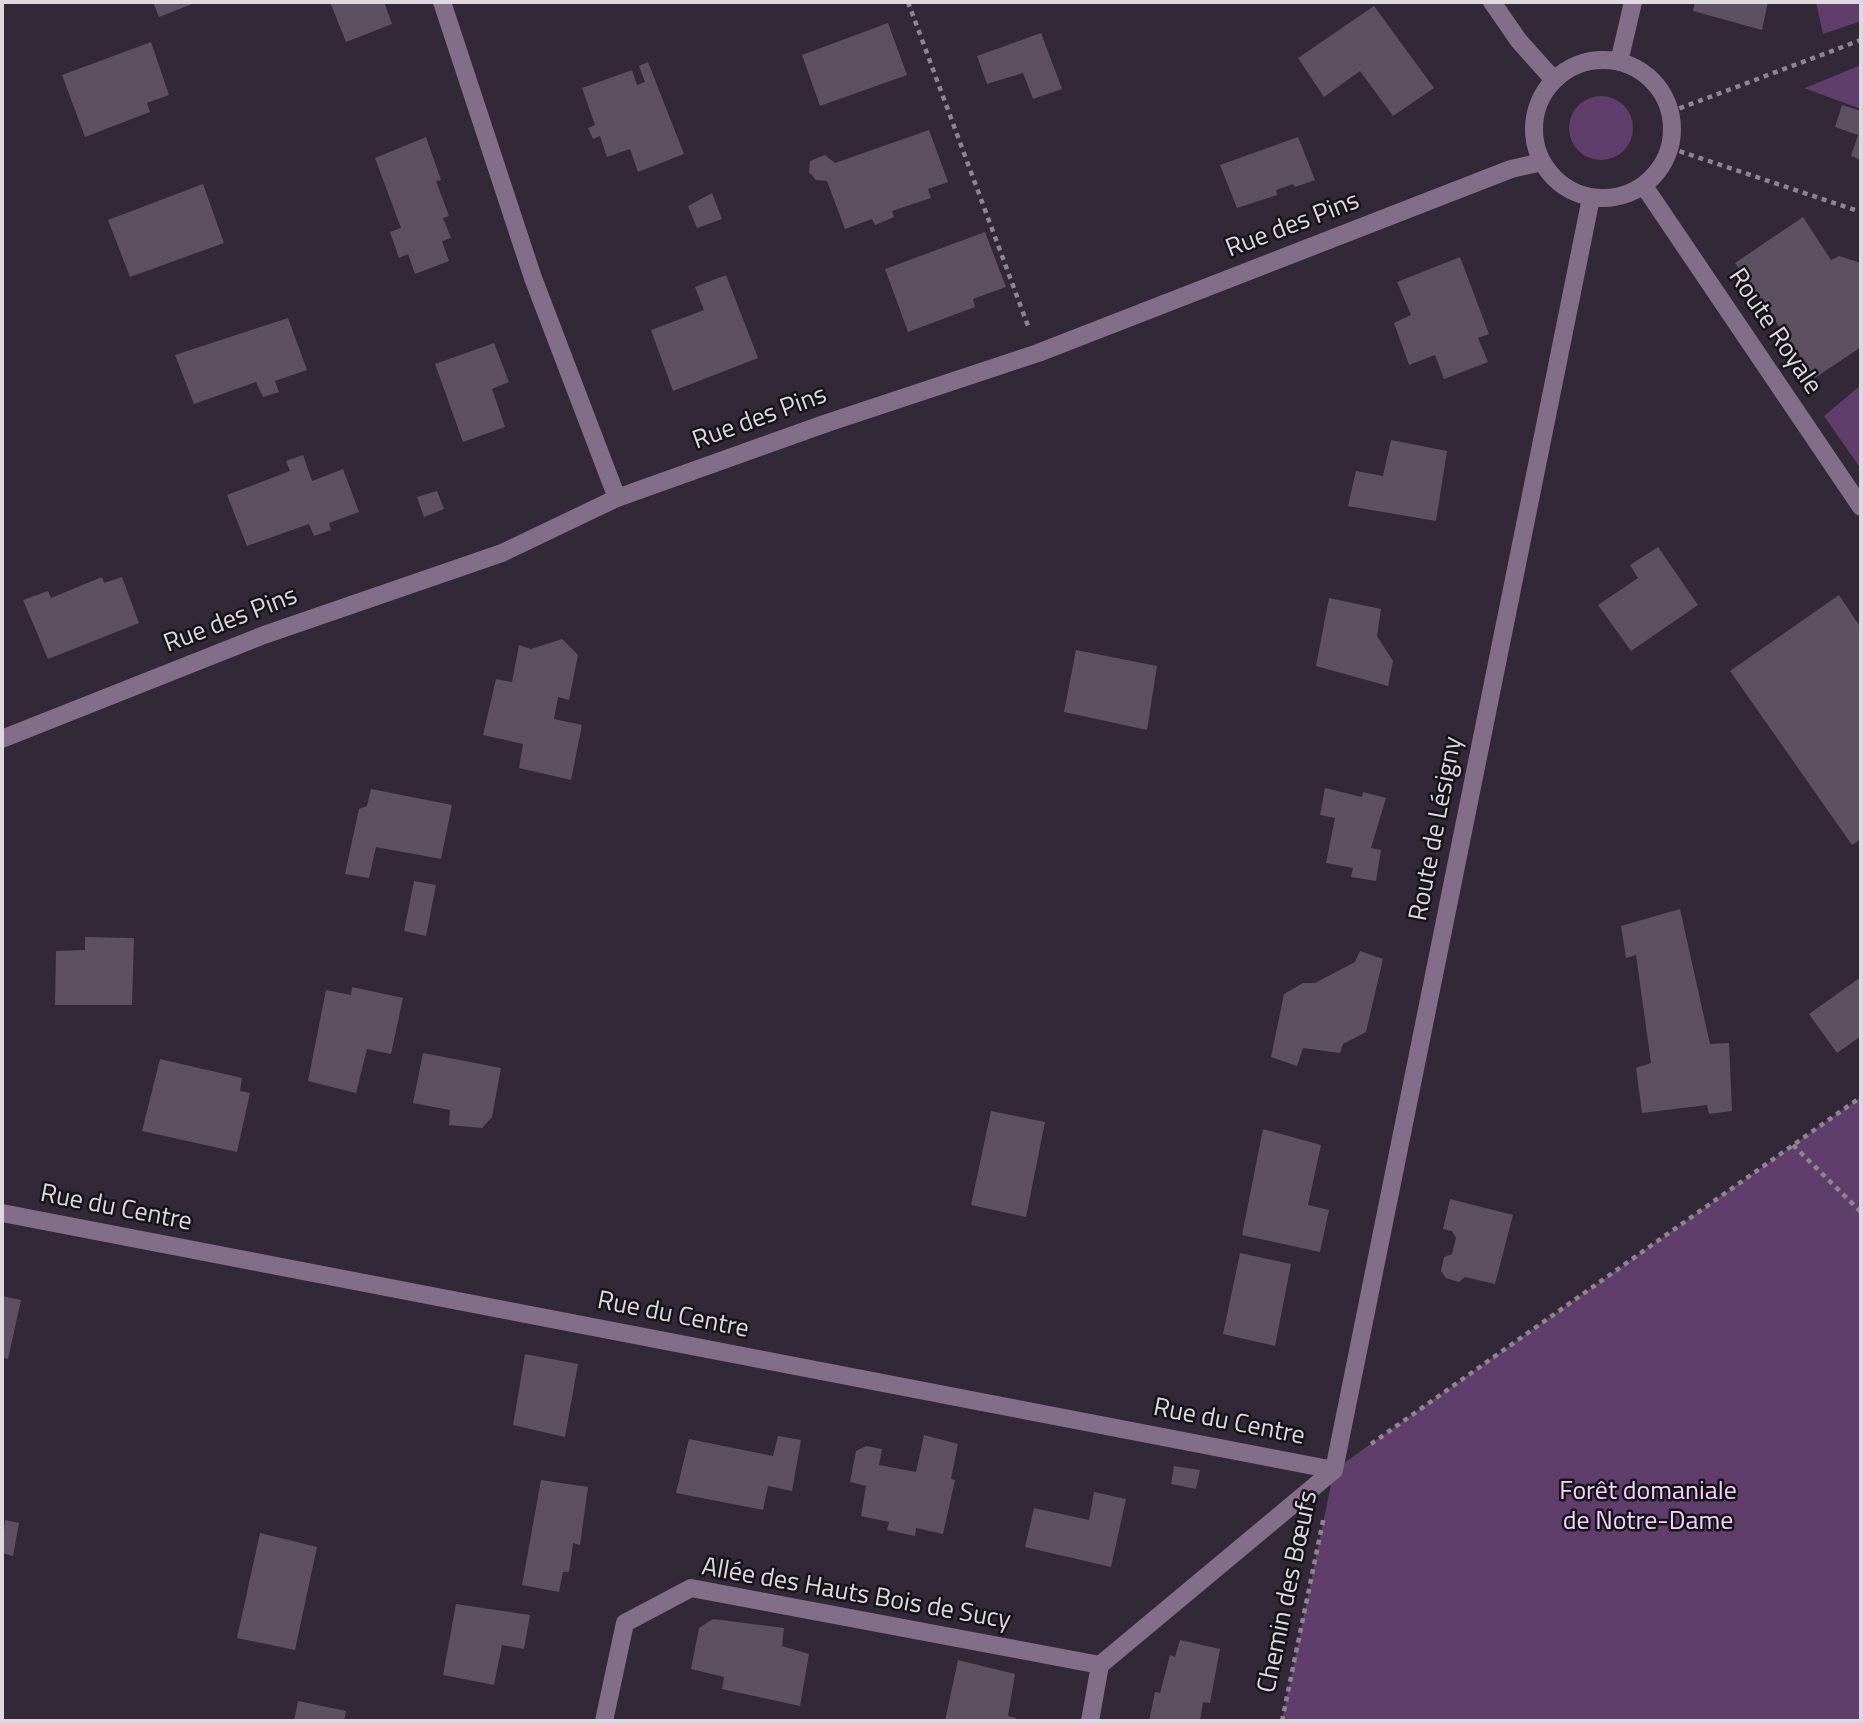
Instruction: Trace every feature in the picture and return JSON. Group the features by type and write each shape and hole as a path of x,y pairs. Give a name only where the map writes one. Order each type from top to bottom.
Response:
{"street":[{"path":"442,2 533,278 617,498"},
{"path":"1492,2 1519,41 1554,80"},
{"path":"1619,62 1633,2"},
{"path":"1595,60 1619,62 1637,68 1652,80 1670,113 1670,148 1660,169 1644,186 1628,195 1591,198 1563,185 1542,162 1535,141 1534,119 1541,98 1554,80 1573,67 1595,60"},
{"name":"Rue des Pins","path":"2,739 264,635 502,553 617,498 827,423 1038,353 1511,169 1542,162"},
{"name":"Route Royale","path":"1644,186 1861,507"},
{"name":"Route de Lésigny","path":"1334,1470 1591,198"},
{"name":"Rue du Centre","path":"2,1213 1334,1470"},
{"path":"1090,1721 1100,1665 1334,1470"},
{"name":"Allée des Hauts Bois de Sucy","path":"604,1721 625,1623 691,1588 1100,1665"}],"path":[{"path":"908,2 1038,353"},
{"path":"1670,113 1861,40"},
{"path":"1670,148 1861,212"},
{"path":"1334,1470 1861,1097"},
{"path":"1793,1145 1861,1212"},
{"name":"Chemin des Bœufs","path":"1282,1721 1334,1470"}],"green space":[{"path":"1816,2 1861,2 1861,21 1823,34"},
{"path":"1861,65 1861,109 1804,88 1805,88"},
{"path":"1601,96 1624,105 1633,128 1624,151 1601,160 1578,151 1569,128 1578,105"},
{"path":"1861,385 1861,469 1824,416"},
{"name":"Forêt domaniale de Notre-Dame","path":"1861,1097 1861,1721 1282,1721 1334,1470"}],"building":[{"path":"153,2 197,2 159,17"},
{"path":"330,2 384,2 392,24 346,42"},
{"path":"1695,2 1768,2 1762,30 1693,11"},
{"path":"1374,6 1434,88 1393,116 1360,71 1324,97 1298,58"},
{"path":"888,23 907,75 820,106 802,55"},
{"path":"1041,33 1062,89 1033,99 1023,73 987,84 977,56"},
{"path":"151,42 169,95 147,103 150,112 85,137 62,75"},
{"path":"648,62 684,154 638,172 630,149 607,157 600,136 593,139 588,128 595,125 582,88 632,70 637,85 645,82 639,66"},
{"path":"1842,105 1861,111 1861,160 1851,156 1858,135 1835,127"},
{"path":"929,130 948,182 928,189 931,198 892,211 894,217 875,225 872,219 845,229 827,181 816,180 809,172 810,161 825,155 835,163"},
{"path":"426,137 441,180 436,181 449,216 443,218 451,238 442,241 449,261 415,274 408,254 399,258 390,232 401,228 375,158"},
{"path":"1298,137 1315,180 1276,190 1277,195 1237,208 1220,165"},
{"path":"203,184 224,243 130,277 108,220"},
{"path":"712,193 722,219 697,228 688,206"},
{"path":"1803,217 1831,260 1839,256 1861,263 1861,347 1815,378 1735,263"},
{"path":"985,232 1006,287 973,299 975,307 908,332 885,269"},
{"path":"1460,257 1489,334 1478,338 1488,362 1444,379 1435,355 1409,365 1394,323 1411,315 1397,282"},
{"path":"726,275 758,358 673,391 651,330 704,310 695,287"},
{"path":"288,318 307,370 275,381 279,392 263,397 256,382 194,404 175,355"},
{"path":"494,343 509,382 492,389 505,427 463,442 435,364"},
{"path":"1391,440 1447,451 1436,521 1348,506 1356,471 1383,476"},
{"path":"303,455 312,481 343,469 359,512 329,523 331,530 314,536 309,524 247,546 227,495 290,471 286,461"},
{"path":"437,491 444,509 424,517 417,497"},
{"path":"1658,547 1698,605 1631,651 1598,605 1638,578 1630,565"},
{"path":"102,577 104,583 122,577 139,623 48,659 23,600 48,591 51,598"},
{"path":"1839,595 1861,628 1861,839 1852,845 1730,671"},
{"path":"1329,598 1381,609 1377,636 1393,661 1388,686 1316,666"},
{"path":"562,639 578,655 569,700 558,697 554,719 582,725 571,780 519,768 523,744 483,735 496,679 512,682 519,645 531,649"},
{"path":"1076,650 1157,666 1147,730 1064,712"},
{"path":"1325,788 1362,797 1363,792 1386,798 1371,848 1381,850 1376,881 1351,877 1353,868 1326,863 1335,818 1320,815"},
{"path":"371,789 452,805 441,859 376,847 369,878 345,874 359,809 367,806"},
{"path":"414,881 436,885 426,936 404,931"},
{"path":"1680,909 1710,1044 1729,1043 1732,1111 1709,1114 1707,1105 1642,1113 1636,1068 1651,1063 1636,955 1626,958 1621,926"},
{"path":"85,937 134,938 132,1005 55,1005 56,951 85,950"},
{"path":"1360,951 1383,959 1366,1032 1343,1044 1340,1053 1303,1048 1297,1066 1271,1057 1284,994 1303,983 1315,983 1355,962"},
{"path":"1861,977 1861,1036 1837,1053 1809,1014"},
{"path":"352,987 403,998 391,1054 367,1049 356,1093 308,1081 326,990 351,995"},
{"path":"423,1053 501,1068 492,1117 482,1128 449,1125 450,1110 413,1103"},
{"path":"160,1059 242,1078 240,1091 250,1093 237,1152 142,1131"},
{"path":"991,1111 1045,1122 1026,1217 971,1205"},
{"path":"1263,1129 1321,1145 1308,1205 1329,1210 1320,1252 1242,1235"},
{"path":"1450,1199 1513,1215 1495,1284 1465,1277 1459,1282 1446,1278 1441,1271 1444,1257 1452,1254 1456,1238 1452,1231 1443,1229"},
{"path":"1240,1253 1291,1264 1275,1346 1223,1334"},
{"path":"2,1296 21,1300 8,1359 2,1357"},
{"path":"525,1354 578,1364 565,1437 513,1425"},
{"path":"924,1435 958,1444 951,1479 955,1480 943,1534 916,1528 915,1536 887,1530 889,1522 861,1516 866,1486 850,1482 856,1451 866,1446 882,1449 879,1465 916,1472"},
{"path":"778,1436 801,1440 792,1491 768,1486 763,1510 676,1493 689,1439 773,1456"},
{"path":"1174,1466 1200,1470 1196,1489 1171,1484"},
{"path":"541,1480 588,1487 580,1545 573,1543 569,1572 563,1572 559,1592 522,1585"},
{"path":"1094,1492 1126,1499 1111,1567 1025,1547 1034,1508 1089,1520"},
{"path":"5,1520 19,1523 13,1556 2,1553"},
{"path":"260,1533 317,1547 295,1650 237,1638"},
{"path":"456,1604 530,1615 524,1649 502,1645 494,1685 443,1675"},
{"path":"713,1619 784,1628 782,1646 809,1654 800,1706 722,1689 724,1677 691,1669 699,1628"},
{"path":"1180,1640 1220,1649 1210,1703 1203,1702 1200,1721 1149,1721 1155,1692 1160,1693 1170,1655 1175,1657"},
{"path":"958,1660 1015,1674 1008,1716 1016,1718 1015,1721 945,1721"},
{"path":"298,1701 346,1711 344,1721 294,1721"}]}
